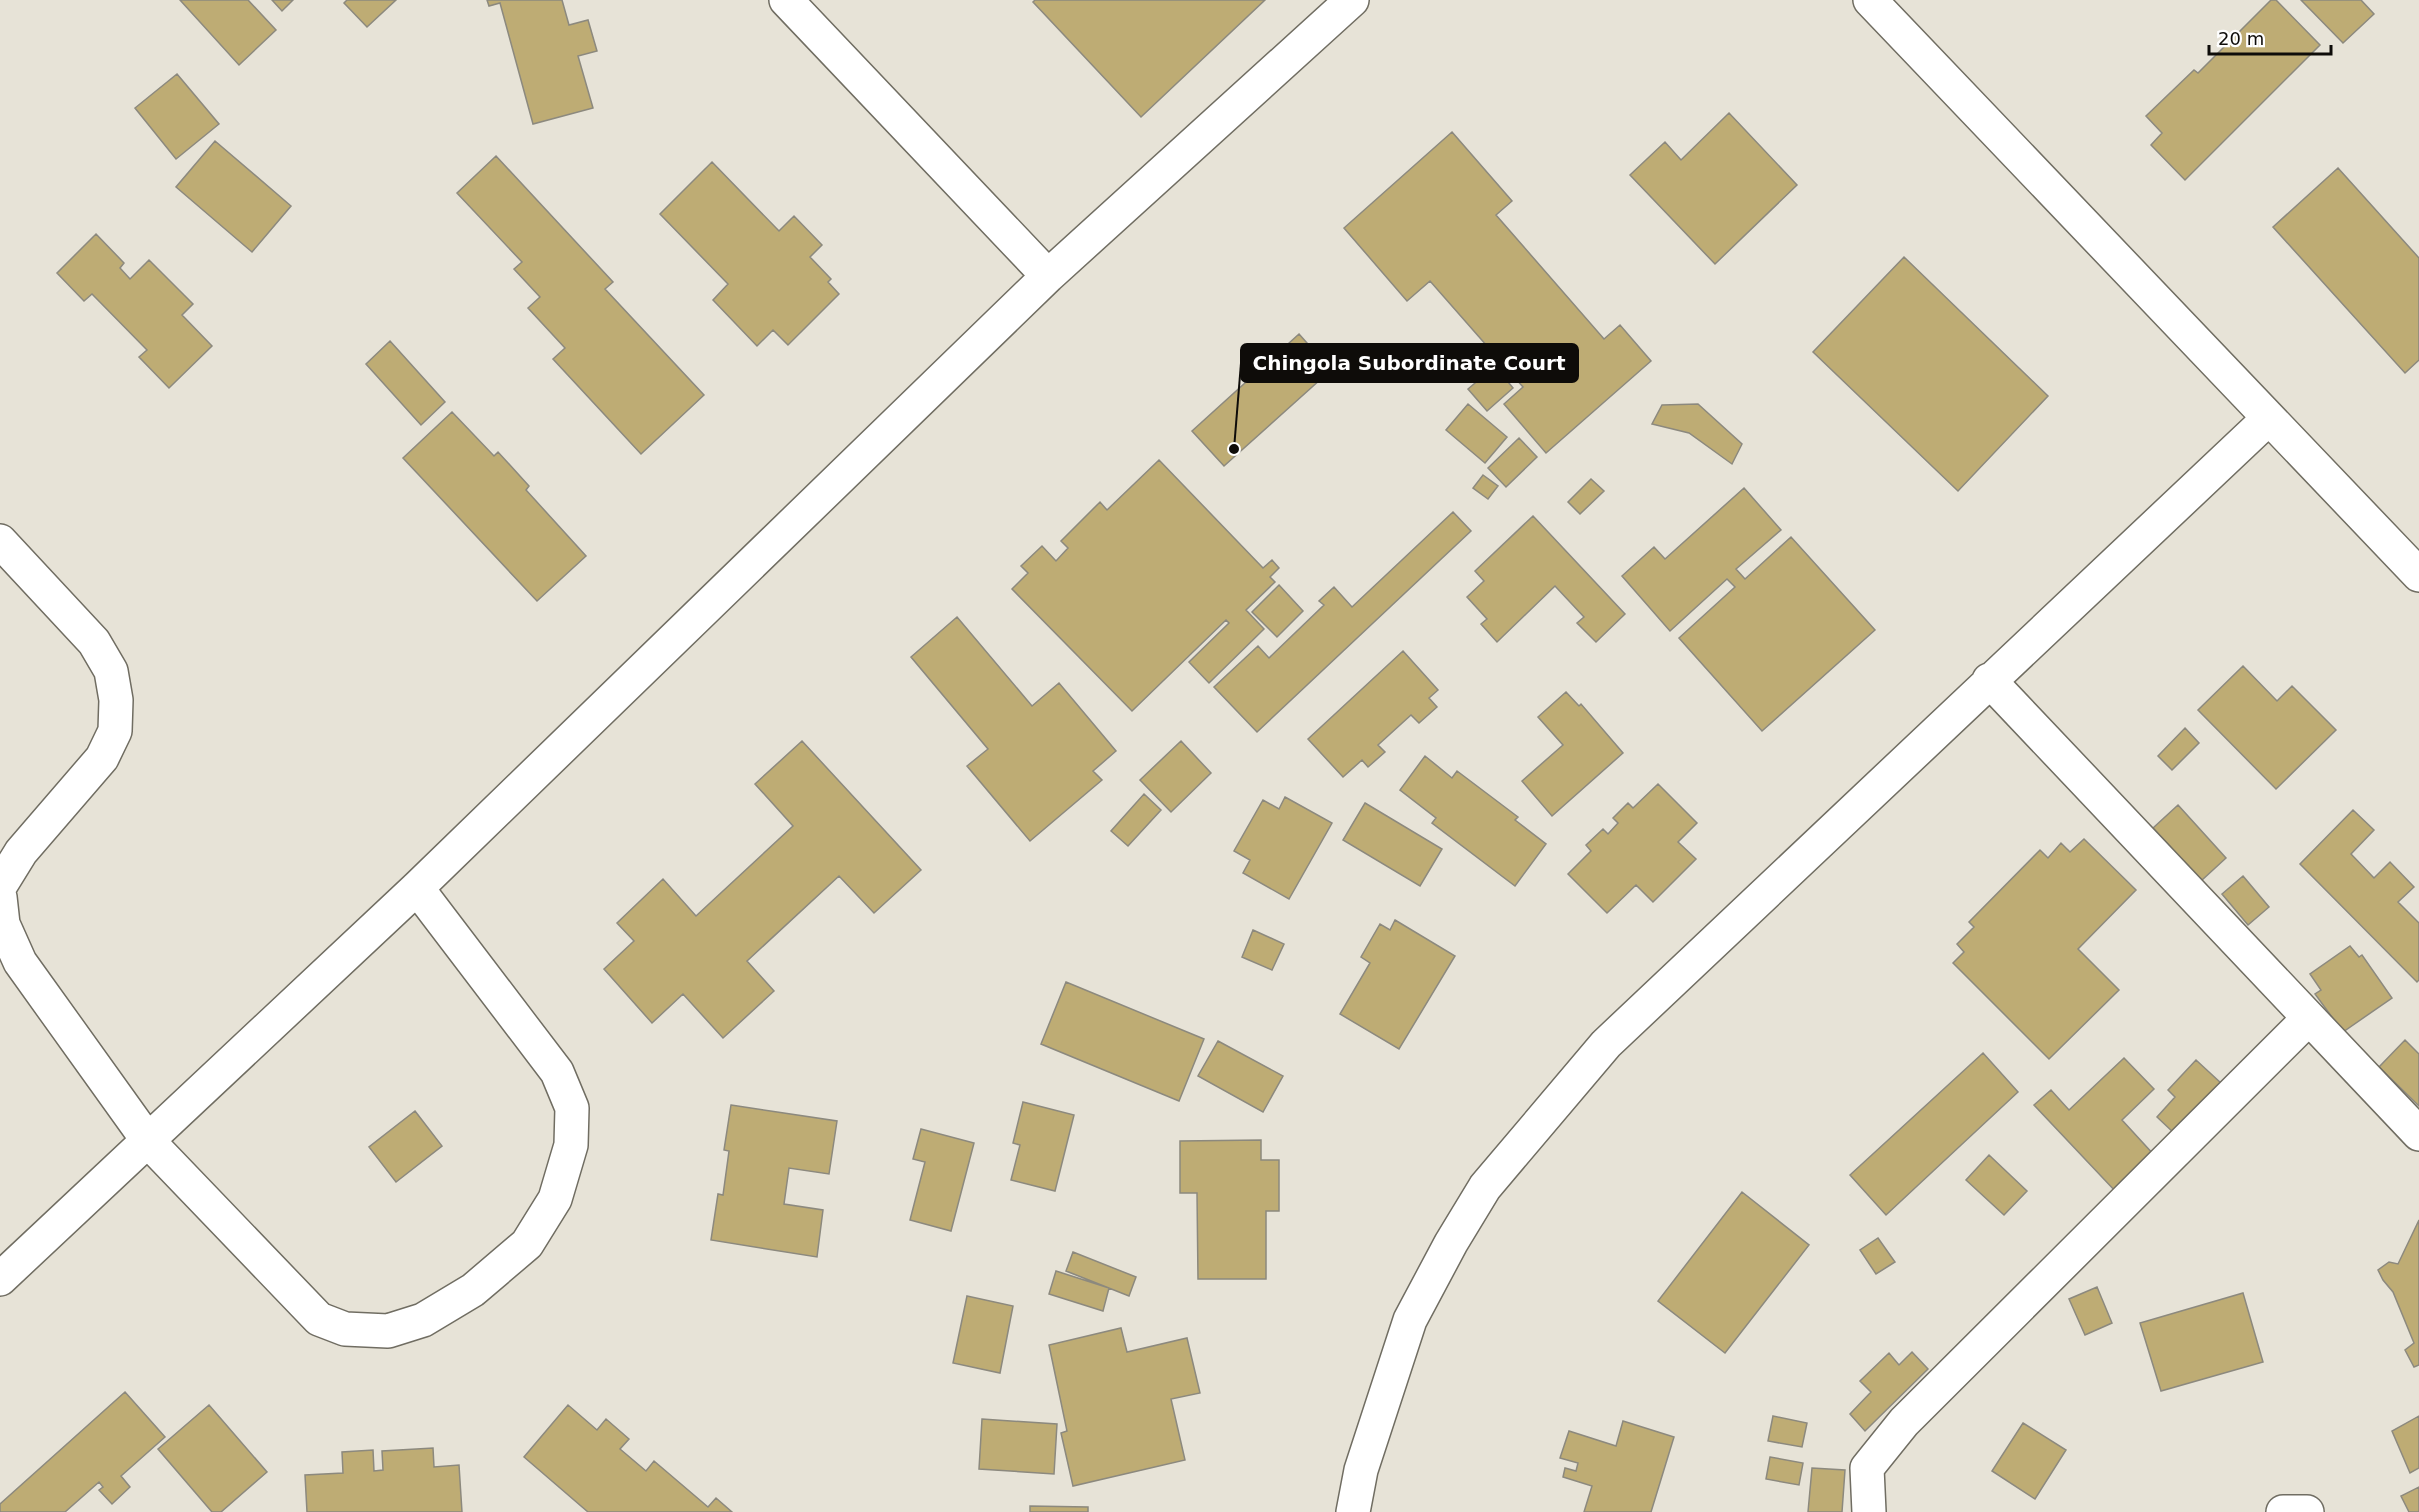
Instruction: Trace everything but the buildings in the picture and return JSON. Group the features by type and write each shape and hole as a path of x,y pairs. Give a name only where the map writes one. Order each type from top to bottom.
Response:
{"street":[{"path":"786,0 1048,276"},
{"path":"0,1279 149,1142 417,888 1048,276 1352,0"},
{"path":"1870,0 2419,575"},
{"path":"1353,1512 1361,1470 1410,1320 1451,1243 1485,1187 1606,1044 2269,418"},
{"path":"0,541 94,642 111,671 116,700 115,731 102,758 21,852 0,886"},
{"path":"1989,680 2419,1134"},
{"path":"0,897 3,924 20,962 149,1142 319,1319 345,1329 388,1331 423,1320 473,1290 527,1244 555,1199 571,1145 572,1108 557,1072 417,888"},
{"path":"1869,1512 1867,1468 1904,1422 2309,1018"},
{"path":"2283,1512 2307,1512"}],"place":[{"name":"Chingola Subordinate Court","path":"1234,449"}]}
